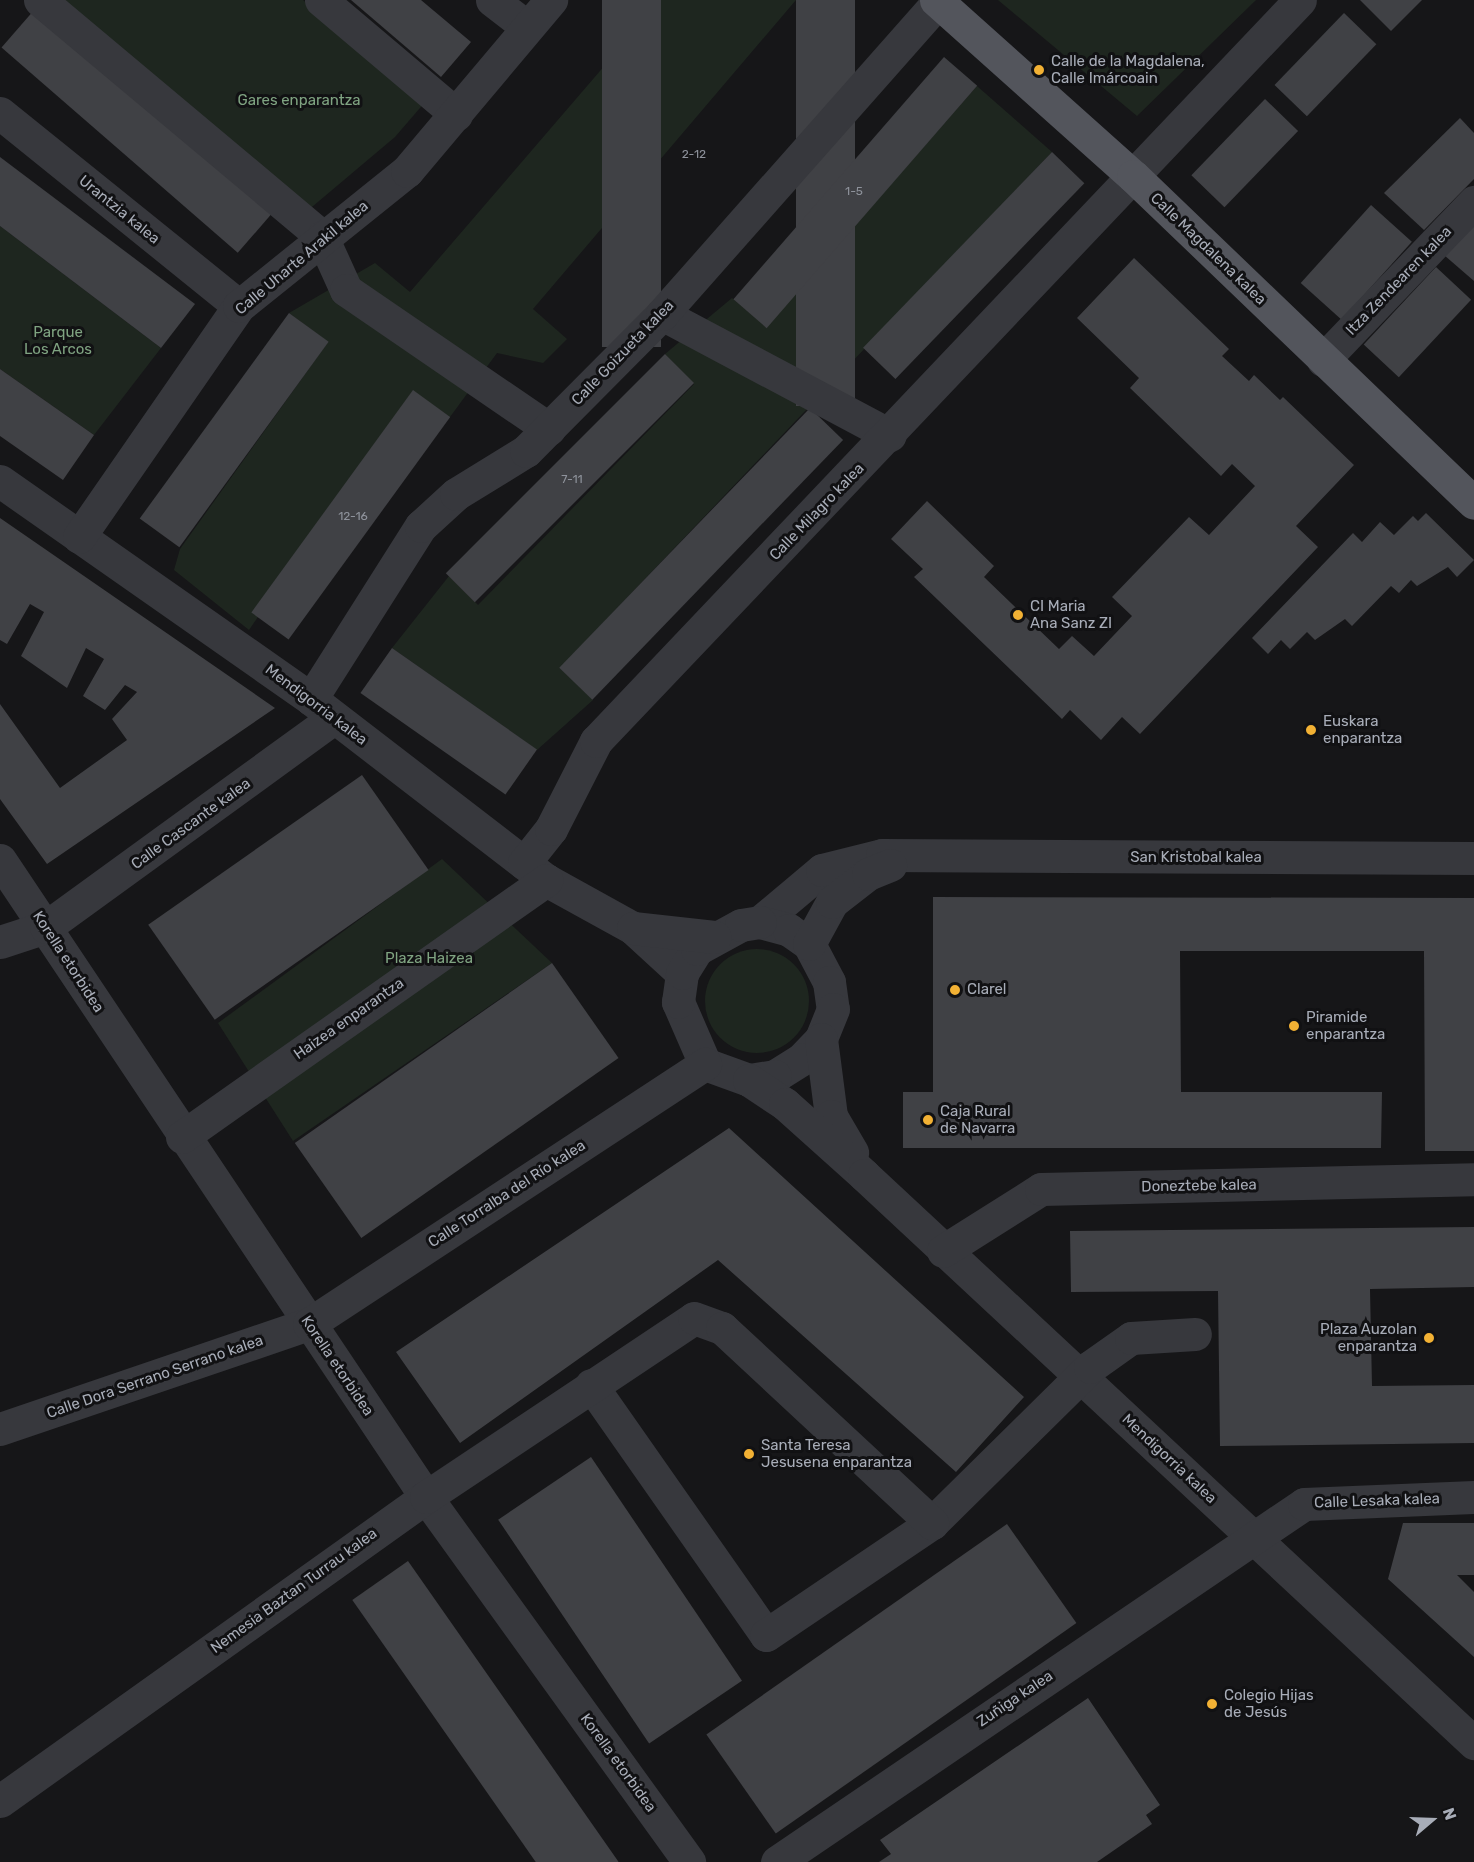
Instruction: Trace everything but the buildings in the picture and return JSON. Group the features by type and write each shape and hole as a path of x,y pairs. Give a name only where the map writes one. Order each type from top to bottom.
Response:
{"main road":[{"name":"Calle Magdalena kalea","path":"937,1 1133,176 1474,503"}],"street":[{"path":"40,0 322,237 346,290 549,429"},
{"path":"321,0 456,114"},
{"path":"492,0 526,27"},
{"name":"Calle Uharte Arakil kalea","path":"79,537 239,306 407,171 550,0"},
{"name":"Calle Milagro kalea","path":"535,872 551,829 596,741 890,435 1300,0"},
{"name":"Calle Goizueta kalea","path":"323,709 421,526 549,429 662,314 937,1"},
{"name":"Urantzia kalea","path":"0,113 239,306"},
{"name":"Itza Zendearen kalea","path":"1323,360 1474,202"},
{"path":"662,314 890,435"},
{"name":"Mendigorria kalea","path":"0,481 323,709 535,872 633,928 682,973"},
{"name":"Calle Cascante kalea","path":"0,942 46,927 323,709"},
{"name":"San Kristobal kalea","path":"760,922 822,870 882,855 918,858 1474,858"},
{"name":"San Kristobal kalea","path":"808,944 832,902 868,874 918,858"},
{"name":"Korella etorbidea","path":"0,860 182,1137 426,1497 689,1862"},
{"name":"Haizea enparantza","path":"182,1137 535,872"},
{"path":"760,922 789,930 808,944 829,982 833,1009 821,1040 775,1076 749,1080 705,1064 678,1002 682,973 715,937 760,922"},
{"name":"Mendigorria kalea","path":"633,928 715,937"},
{"name":"Mendigorria kalea","path":"821,1040 831,1116 864,1175"},
{"name":"Calle Torralba del Río kalea","path":"309,1324 705,1064"},
{"name":"Mendigorria kalea","path":"749,1080 785,1104 864,1175 1474,1743"},
{"name":"Doneztebe kalea","path":"943,1251 1041,1189 1474,1179"},
{"path":"932,1523 722,1328 694,1318 591,1385 766,1635 932,1523 1080,1377 1131,1338 1195,1335"},
{"name":"Calle Dora Serrano Serrano kalea","path":"0,1429 309,1324"},
{"name":"Nemesia Baztan Turrau kalea","path":"0,1801 426,1497 591,1385"},
{"name":"Calle Lesaka kalea","path":"1252,1535 1304,1504 1474,1497"},
{"name":"Zuñiga kalea","path":"777,1862 1252,1535"}],"green space":[{"name":"Gares enparantza","path":"56,0 303,0 426,101 395,137 306,212"},
{"path":"661,0 796,0 533,309 567,339 543,363 497,353 450,417 413,391 249,630 174,570 180,549 328,342 289,313 375,263 410,292"},
{"path":"998,0 1256,0 1137,116"},
{"path":"977,86 1052,152 560,668 593,700 537,750 392,648 449,576 478,605 694,384 665,354 732,298 766,327"},
{"name":"Parque Los Arcos","path":"0,226 161,348 94,435 0,369"},
{"name":"Plaza Haizea","path":"442,859 552,963 293,1141 218,1023"},
{"path":"757,949 777,953 794,964 805,981 809,1001 805,1021 794,1038 777,1049 757,1053 737,1049 720,1038 709,1021 705,1001 709,981 720,964 737,953"}],"place":[{"name":"Calle de la Magdalena, Calle Imárcoain","path":"1039,70"},
{"name":"CI Maria Ana Sanz ZI","path":"1018,615"},
{"name":"Euskara enparantza","path":"1311,730"},
{"name":"Clarel","path":"955,990"},
{"name":"Piramide enparantza","path":"1294,1026"},
{"name":"Caja Rural de Navarra","path":"928,1120"},
{"name":"Plaza Auzolan enparantza","path":"1429,1338"},
{"name":"Santa Teresa Jesusena enparantza","path":"749,1454"},
{"name":"Colegio Hijas de Jesús","path":"1212,1704"}]}
